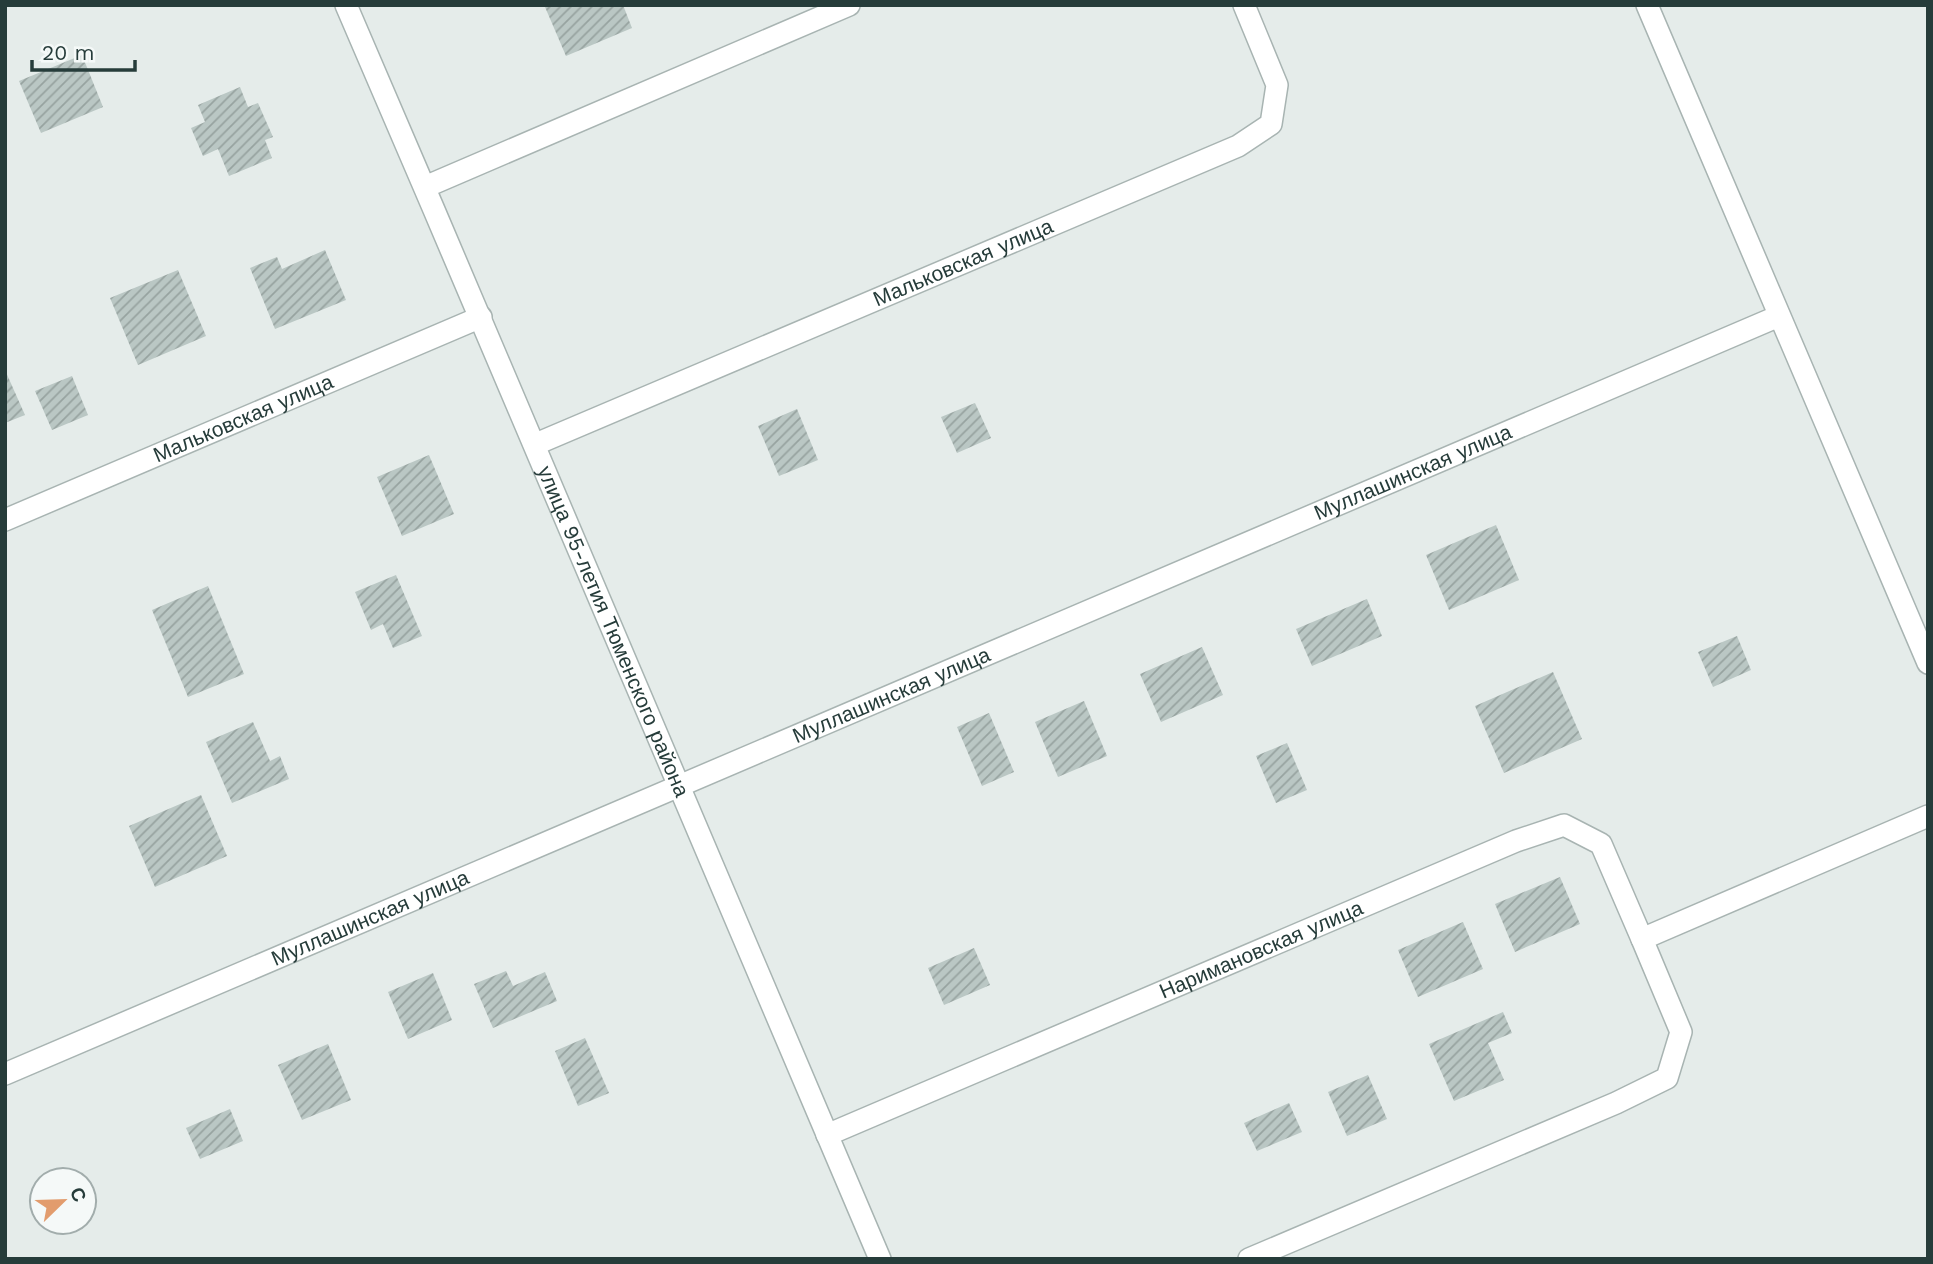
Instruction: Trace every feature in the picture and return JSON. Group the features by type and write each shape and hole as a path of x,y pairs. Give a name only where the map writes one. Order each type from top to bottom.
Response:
{"street":[{"name":"улица 95-летия Тюменского района","path":"346,5 536,444 879,1258"},
{"path":"425,187 849,5"},
{"name":"Мальковская улица","path":"536,444 1238,146 1270,124 1277,85 1244,5"},
{"path":"1647,5 1928,663"},
{"name":"Муллашинская улица","path":"5,1074 1779,316"},
{"name":"Мальковская улица","path":"5,520 481,317"},
{"path":"1642,939 1928,816"},
{"name":"Наримановская улица","path":"827,1135 1517,841 1564,825 1601,844 1681,1032 1667,1078 1616,1103 1249,1259"}],"building":[{"path":"623,5 632,28 566,56 545,7"},
{"path":"82,55 103,107 41,133 19,81"},
{"path":"240,87 248,107 258,103 273,137 265,140 272,158 229,176 218,149 203,156 191,128 205,122 198,105"},
{"path":"325,250 346,300 275,329 250,268 277,257 282,269"},
{"path":"178,270 206,336 138,365 110,298"},
{"path":"5,370 25,415 5,423"},
{"path":"72,376 88,415 52,430 35,391"},
{"path":"975,403 991,438 957,453 941,417"},
{"path":"797,409 818,460 779,476 758,426"},
{"path":"429,455 454,514 402,536 377,477"},
{"path":"1496,525 1519,580 1449,610 1426,555"},
{"path":"396,575 422,636 393,648 383,624 371,630 355,592"},
{"path":"208,586 244,674 188,697 152,610"},
{"path":"1367,599 1382,636 1312,666 1296,629"},
{"path":"1737,636 1751,670 1713,687 1698,652"},
{"path":"1202,647 1223,695 1161,722 1140,674"},
{"path":"1553,672 1582,739 1504,773 1475,706"},
{"path":"1084,701 1107,756 1058,777 1035,722"},
{"path":"989,713 1014,772 982,786 957,727"},
{"path":"253,722 270,761 280,756 289,779 232,803 206,742"},
{"path":"1287,743 1307,790 1276,803 1256,756"},
{"path":"201,795 227,856 155,887 129,826"},
{"path":"1560,877 1580,924 1515,952 1495,904"},
{"path":"1463,922 1483,969 1418,997 1398,950"},
{"path":"974,948 990,985 944,1005 928,968"},
{"path":"506,971 513,986 545,972 557,1001 493,1028 474,984"},
{"path":"433,973 452,1020 408,1039 388,992"},
{"path":"1503,1012 1512,1033 1488,1043 1504,1080 1454,1101 1429,1044"},
{"path":"585,1038 609,1093 578,1106 555,1051"},
{"path":"328,1044 351,1100 302,1120 278,1065"},
{"path":"1368,1075 1387,1119 1347,1136 1328,1092"},
{"path":"1289,1103 1302,1132 1257,1151 1244,1123"},
{"path":"230,1109 243,1141 200,1159 186,1128"}]}
